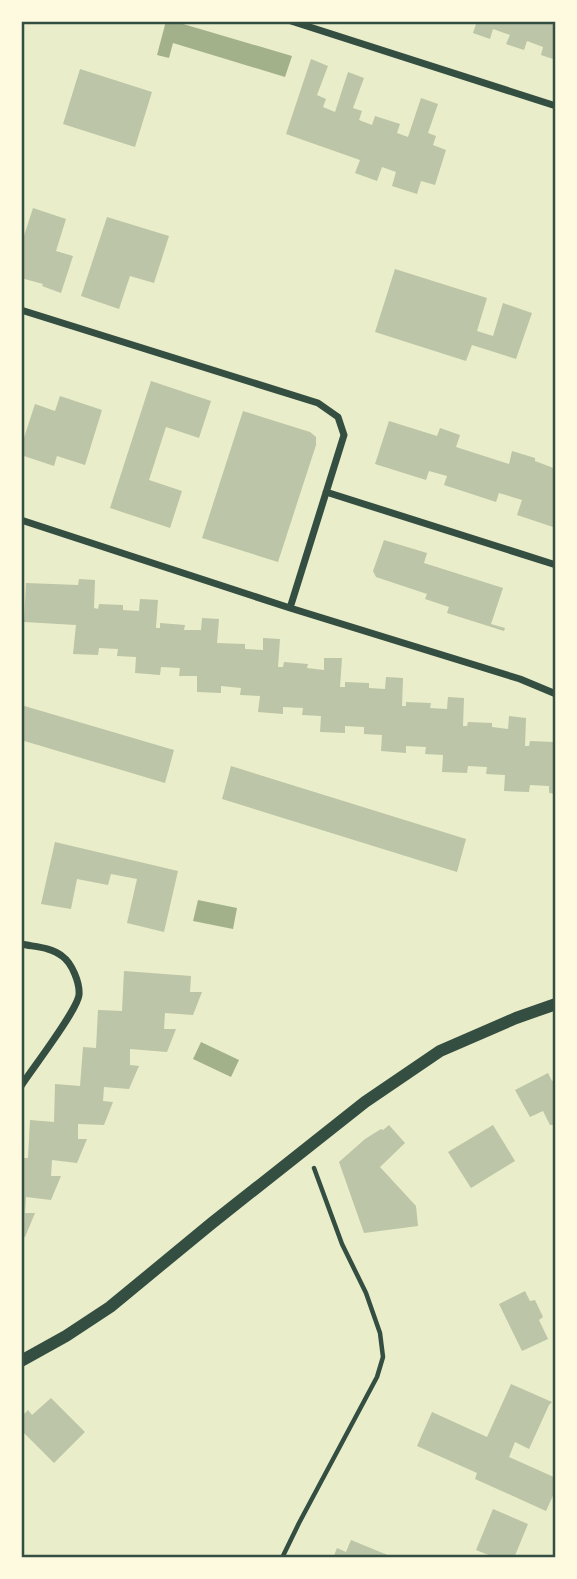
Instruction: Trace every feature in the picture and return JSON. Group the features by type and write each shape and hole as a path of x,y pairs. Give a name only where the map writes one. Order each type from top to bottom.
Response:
{"street":[{"path":"291,21 556,106"},
{"path":"21,310 318,403 338,417 344,435 290,608"},
{"path":"326,492 556,565"},
{"path":"21,520 290,608 520,679 556,694"},
{"path":"21,944 50,949 63,956 70,964 79,996 71,1013 21,1086"},
{"path":"21,1361 110,1307 365,1102 440,1051 556,1004"}],"path":[{"path":"282,1558 377,1377 383,1357 380,1333 369,1301 342,1244 307,1148"}],"shaded area":[{"path":"166,21 292,56 285,77 173,43 169,58 157,55"},
{"path":"198,900 237,908 233,929 193,921"},
{"path":"201,1042 239,1060 231,1077 193,1059"}],"building":[{"path":"467,21 556,21 556,60 541,55 543,47 527,41 524,50 506,44 510,35 493,29 490,39 473,33 476,24"},
{"path":"311,59 328,66 317,95 326,99 323,107 335,112 348,72 364,78 353,108 362,111 359,120 372,125 375,116 400,124 397,133 408,137 421,98 438,104 428,133 436,136 433,145 446,150 435,185 421,181 417,194 392,186 396,172 382,167 377,181 355,173 360,160 286,134"},
{"path":"80,69 152,92 135,147 63,124"},
{"path":"33,208 66,219 56,251 73,256 61,293 42,286 43,284 21,278 21,245"},
{"path":"107,217 169,236 154,283 130,276 119,309 81,296"},
{"path":"395,269 487,298 477,331 493,336 503,303 532,313 516,359 472,345 466,361 375,332"},
{"path":"151,381 211,401 199,438 166,427 149,480 182,491 170,528 110,508"},
{"path":"60,396 102,410 85,465 57,456 54,466 21,455 21,447 35,404 55,411"},
{"path":"243,411 310,432 316,437 316,445 278,562 202,538"},
{"path":"389,421 437,436 440,428 460,435 456,447 509,464 512,451 535,458 535,461 556,469 556,528 517,515 522,500 499,493 496,502 444,485 447,476 429,471 426,480 375,464"},
{"path":"384,540 427,553 424,563 503,588 491,624 505,628 504,631 447,613 449,607 425,599 427,594 376,577 373,571"},
{"path":"79,579 95,580 94,608 98,609 99,604 123,605 123,610 139,611 140,599 158,600 156,628 160,628 160,623 185,625 184,630 201,630 202,618 219,619 217,643 245,644 245,649 263,650 263,638 280,639 278,667 283,667 284,662 308,664 307,668 324,670 324,658 342,658 340,687 345,687 345,682 369,683 369,688 385,689 386,677 403,678 402,706 406,706 406,702 431,703 430,708 447,709 448,697 464,698 463,726 467,726 468,722 492,723 492,727 508,729 509,716 526,718 525,746 529,746 530,741 554,742 553,747 556,747 556,794 549,793 549,786 530,785 529,792 504,791 505,775 486,774 487,767 468,766 467,773 442,772 443,755 425,754 426,747 406,746 406,753 381,751 382,735 364,734 364,727 345,726 345,733 320,732 321,716 302,715 303,708 283,707 283,714 258,712 260,696 240,695 241,688 221,686 221,693 197,692 197,676 179,676 180,668 161,667 160,675 135,673 136,657 117,656 118,649 99,648 98,655 73,654 76,625 24,622 26,583 78,585"},
{"path":"21,705 174,750 165,783 21,740"},
{"path":"231,766 466,839 457,872 222,799"},
{"path":"55,842 178,871 164,932 127,923 137,879 111,874 108,885 77,879 71,909 41,904"},
{"path":"124,971 191,976 190,992 202,992 193,1015 165,1013 164,1029 176,1029 167,1052 130,1049 130,1065 139,1066 129,1089 104,1087 103,1101 113,1102 104,1125 78,1124 78,1139 87,1139 77,1163 52,1160 51,1176 61,1176 51,1200 26,1197 25,1213 35,1213 25,1237 21,1236 21,1158 28,1158 30,1120 54,1122 55,1084 80,1086 83,1047 96,1048 98,1010 122,1011"},
{"path":"548,1073 552,1081 556,1079 556,1125 550,1125 543,1111 530,1117 515,1090"},
{"path":"389,1125 405,1143 380,1167 416,1206 418,1226 364,1233 339,1162 365,1139"},
{"path":"493,1125 515,1161 471,1188 448,1152"},
{"path":"525,1291 530,1301 535,1300 543,1317 539,1320 548,1339 522,1351 499,1304"},
{"path":"511,1384 552,1402 529,1449 515,1442 509,1457 556,1478 556,1489 546,1511 475,1479 477,1473 417,1446 432,1412 487,1437"},
{"path":"51,1398 85,1432 54,1463 21,1430 21,1417 28,1410 32,1415"},
{"path":"493,1509 528,1524 514,1558 496,1558 476,1550"},
{"path":"351,1540 395,1558 333,1558 337,1548 346,1552"}]}
